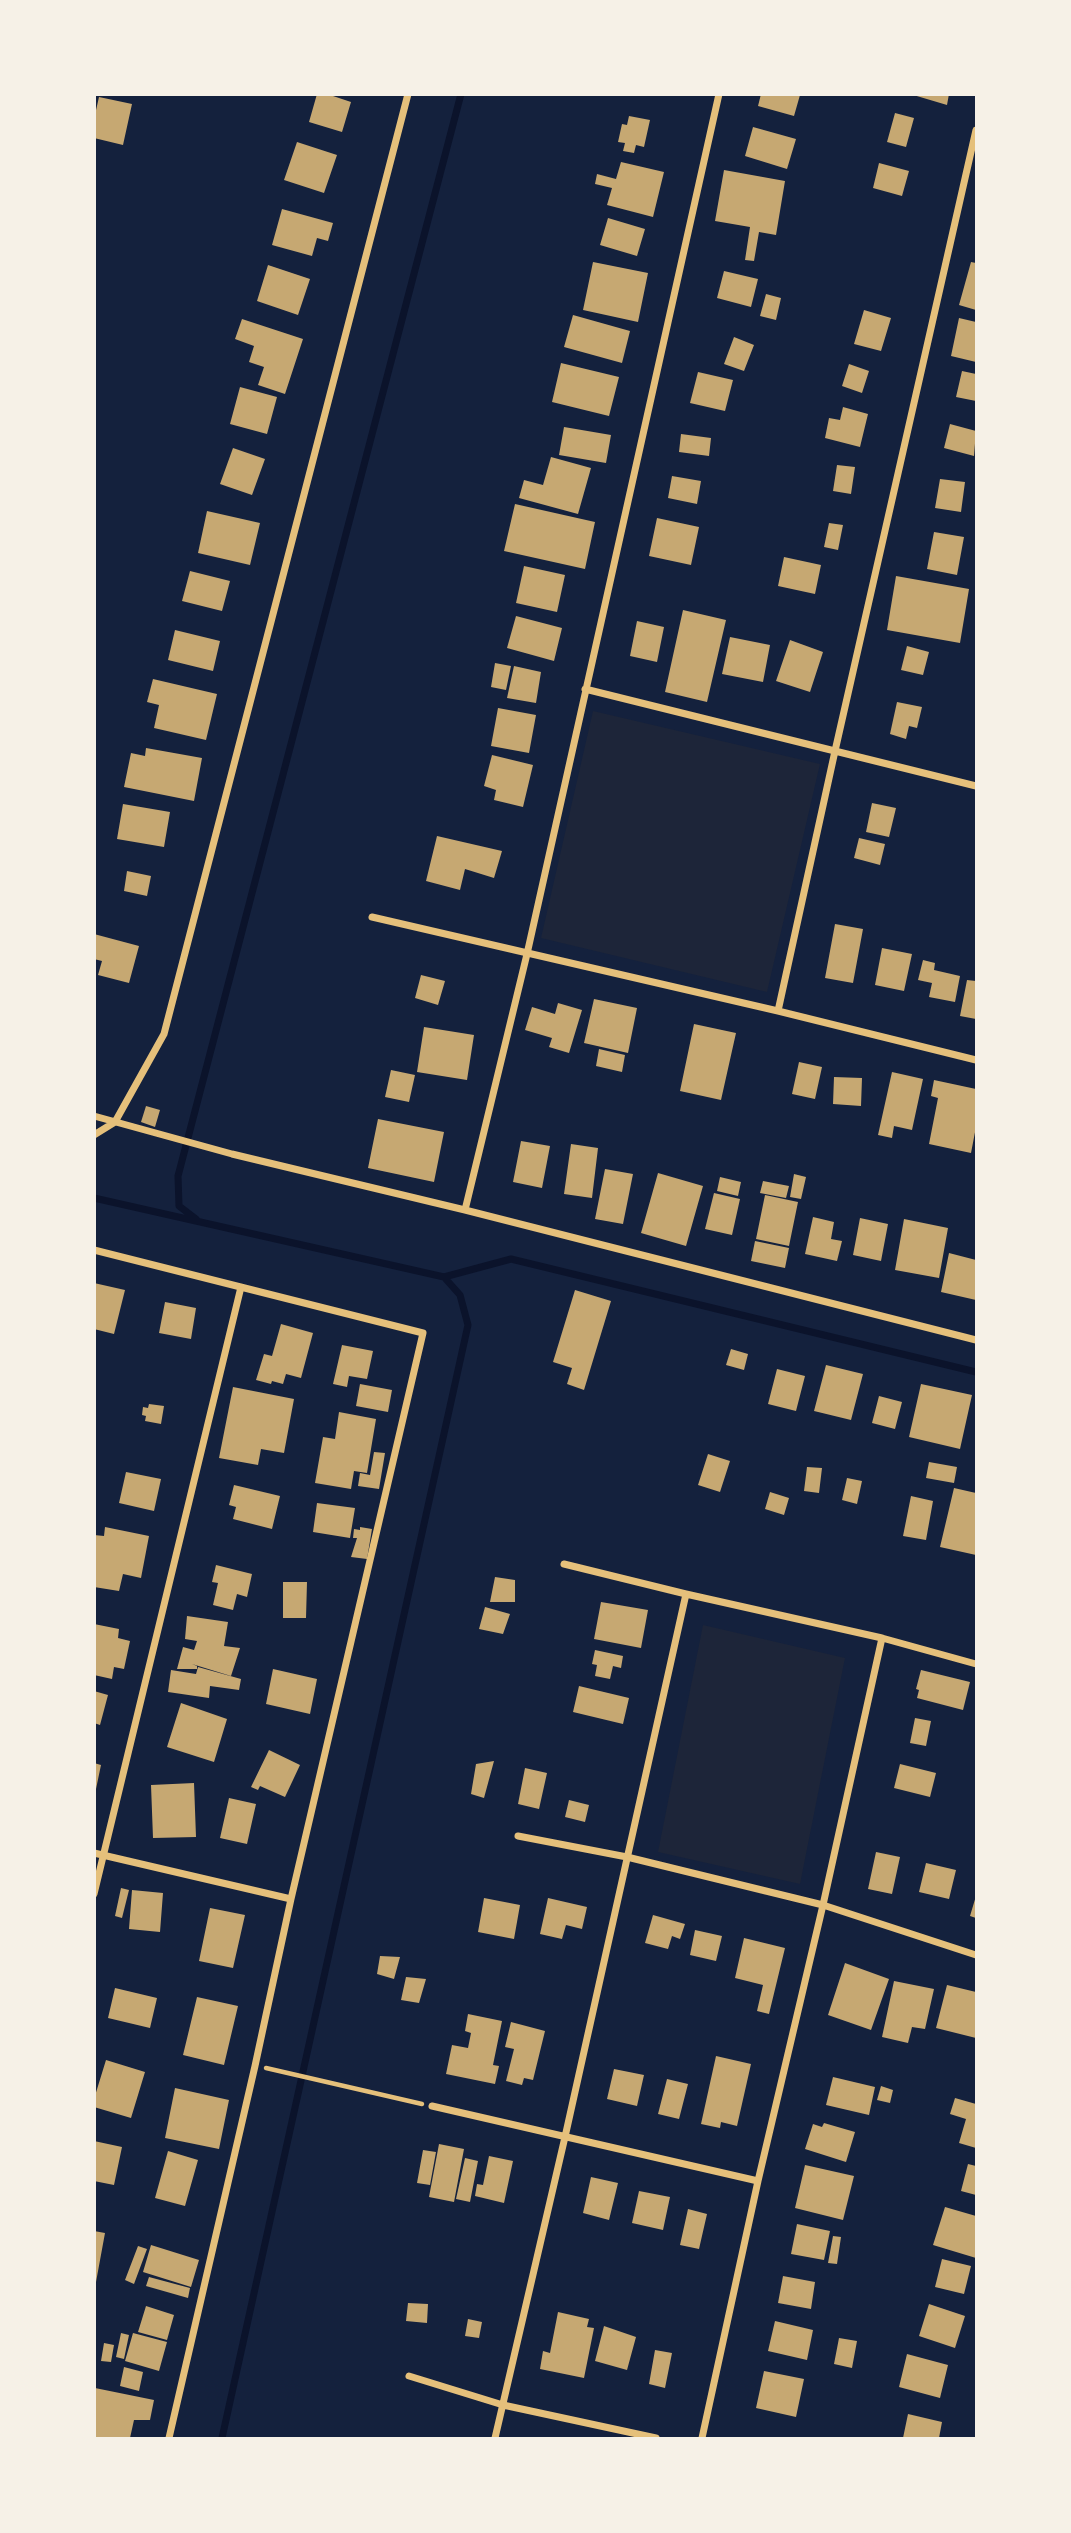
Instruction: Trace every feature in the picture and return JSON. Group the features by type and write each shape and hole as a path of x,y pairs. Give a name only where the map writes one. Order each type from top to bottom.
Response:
{"street":[{"path":"94,1135 115,1122 164,1034 408,94"},
{"path":"465,1210 527,954 719,94"},
{"path":"778,1011 976,130"},
{"path":"585,689 976,786"},
{"path":"372,917 976,1060"},
{"path":"94,1116 232,1154 465,1210 976,1340"},
{"path":"94,1251 423,1333 169,2438"},
{"path":"94,1894 241,1287"},
{"path":"564,1563 686,1594 883,1637 976,1664"},
{"path":"495,2438 686,1594"},
{"path":"702,2438 883,1637"},
{"path":"518,1836 627,1857 823,1905 976,1955"},
{"path":"94,1853 291,1899"},
{"path":"432,2106 758,2181"},
{"path":"409,2376 503,2405 656,2438"}],"path":[{"path":"278,2071 432,2106"}],"shaded area":[{"path":"593,711 820,764 767,992 541,938"},
{"path":"703,1625 845,1658 800,1884 658,1852"}],"building":[{"path":"317,94 327,94 351,102 342,132 309,122"},
{"path":"761,94 800,95 794,116 758,106"},
{"path":"910,94 949,94 947,105"},
{"path":"99,97 132,104 123,145 94,138 94,119"},
{"path":"895,113 914,118 906,147 887,142"},
{"path":"629,116 650,120 644,147 636,145 634,153 623,151 625,143 618,142 622,124 627,125"},
{"path":"753,127 796,139 787,169 745,156"},
{"path":"297,142 337,155 324,193 284,180"},
{"path":"621,162 664,172 653,217 607,205 612,188 595,184 597,174 616,179"},
{"path":"879,163 909,171 902,196 873,188"},
{"path":"724,170 785,181 776,235 759,232 754,261 745,260 750,227 715,221"},
{"path":"282,209 333,223 328,241 317,238 312,256 272,245"},
{"path":"608,218 645,229 637,256 600,245"},
{"path":"593,262 648,273 638,322 583,310"},
{"path":"971,262 976,263 976,310 959,305"},
{"path":"268,265 310,279 298,315 257,301"},
{"path":"724,271 758,279 751,307 717,298"},
{"path":"766,294 781,298 776,320 760,316"},
{"path":"864,310 891,318 881,351 854,344"},
{"path":"573,315 630,331 622,363 564,347"},
{"path":"959,318 976,322 976,362 951,356"},
{"path":"242,319 303,339 285,394 258,385 264,367 249,362 254,346 235,339"},
{"path":"734,337 754,345 744,371 724,364"},
{"path":"561,363 619,377 609,416 552,402"},
{"path":"849,364 869,371 862,393 842,386"},
{"path":"962,371 976,374 976,401 956,397"},
{"path":"698,372 733,380 725,411 690,403"},
{"path":"240,387 277,397 267,434 230,424"},
{"path":"843,407 868,414 860,447 825,438 829,418 840,420"},
{"path":"950,424 976,431 974,456 944,448"},
{"path":"564,427 611,435 606,463 559,455"},
{"path":"681,434 711,438 709,456 679,452"},
{"path":"233,448 265,459 252,495 220,484"},
{"path":"551,457 591,468 578,514 519,498 524,480 543,485"},
{"path":"837,465 855,467 851,494 833,491"},
{"path":"672,476 701,481 697,504 668,498"},
{"path":"940,479 965,482 961,512 935,508"},
{"path":"515,504 595,522 585,569 504,551"},
{"path":"207,511 260,523 250,565 198,553"},
{"path":"657,518 699,527 691,565 649,556"},
{"path":"829,523 843,525 838,550 824,547"},
{"path":"934,532 964,537 957,575 927,569"},
{"path":"784,557 821,565 815,594 778,586"},
{"path":"524,566 565,575 557,612 516,603"},
{"path":"190,571 230,581 222,611 182,601"},
{"path":"896,576 969,589 960,643 887,630"},
{"path":"683,610 726,620 707,702 665,692"},
{"path":"516,616 562,628 554,661 507,648"},
{"path":"637,621 664,627 657,662 630,656"},
{"path":"175,630 220,641 213,671 168,660"},
{"path":"730,637 770,645 763,682 722,674"},
{"path":"790,640 823,652 810,692 776,681"},
{"path":"907,646 929,652 923,675 901,670"},
{"path":"495,663 511,666 506,690 491,687"},
{"path":"514,666 541,672 536,703 507,698"},
{"path":"153,679 217,694 206,740 154,728 159,705 147,702"},
{"path":"897,702 922,707 917,728 909,726 906,739 890,734"},
{"path":"498,708 536,715 529,753 491,746"},
{"path":"146,748 202,758 194,801 124,787 131,753 145,756"},
{"path":"492,755 533,765 523,807 494,800 496,790 484,786"},
{"path":"872,803 896,808 889,837 866,832"},
{"path":"123,804 170,812 164,847 117,839"},
{"path":"437,836 502,851 494,878 465,869 460,890 426,881"},
{"path":"859,838 885,844 880,865 854,858"},
{"path":"127,871 151,876 147,896 124,891"},
{"path":"835,924 863,929 853,983 825,978"},
{"path":"94,934 139,946 129,983 98,975 102,961 94,959"},
{"path":"882,948 912,954 904,991 875,985"},
{"path":"923,960 935,963 934,970 960,976 955,1002 929,997 932,983 918,980"},
{"path":"421,975 445,981 438,1005 415,998"},
{"path":"967,980 976,981 976,1019 960,1016"},
{"path":"594,999 637,1008 628,1053 584,1043"},
{"path":"558,1003 582,1010 569,1053 549,1047 552,1038 525,1030 532,1007 555,1014"},
{"path":"694,1024 736,1033 721,1100 680,1091"},
{"path":"424,1027 474,1035 467,1080 417,1072"},
{"path":"599,1049 625,1055 622,1072 596,1066"},
{"path":"799,1062 822,1067 815,1099 792,1094"},
{"path":"391,1070 415,1075 409,1102 385,1097"},
{"path":"892,1072 923,1079 912,1130 894,1126 892,1138 878,1135"},
{"path":"834,1077 862,1078 861,1106 833,1104"},
{"path":"934,1080 976,1089 976,1127 971,1153 929,1144 938,1098 931,1096"},
{"path":"146,1106 160,1110 155,1127 141,1122"},
{"path":"378,1119 444,1132 434,1182 368,1168"},
{"path":"521,1141 550,1146 542,1188 513,1182"},
{"path":"571,1144 598,1148 592,1198 564,1194"},
{"path":"605,1169 633,1174 623,1224 595,1219"},
{"path":"658,1173 703,1186 686,1246 641,1233"},
{"path":"794,1174 806,1177 801,1199 790,1197"},
{"path":"720,1177 741,1182 738,1196 717,1191"},
{"path":"763,1181 789,1186 786,1198 760,1193"},
{"path":"714,1193 740,1199 732,1235 705,1229"},
{"path":"765,1195 798,1202 789,1246 756,1239"},
{"path":"813,1217 834,1222 831,1239 842,1241 837,1261 805,1254"},
{"path":"860,1218 888,1224 881,1261 853,1255"},
{"path":"904,1219 948,1228 939,1278 895,1270"},
{"path":"755,1241 789,1248 785,1268 751,1261"},
{"path":"949,1253 976,1260 976,1300 941,1292"},
{"path":"94,1283 125,1290 114,1334 94,1329"},
{"path":"575,1290 611,1301 584,1390 567,1384 572,1368 553,1362"},
{"path":"165,1302 196,1308 191,1339 159,1333"},
{"path":"281,1324 313,1333 301,1378 286,1374 283,1384 256,1380 264,1354 272,1356"},
{"path":"342,1345 373,1351 367,1379 349,1376 347,1387 333,1384"},
{"path":"731,1349 748,1354 744,1370 726,1365"},
{"path":"826,1365 863,1374 851,1420 814,1411"},
{"path":"777,1369 805,1376 796,1411 768,1404"},
{"path":"360,1384 392,1390 388,1412 356,1406"},
{"path":"921,1384 972,1395 960,1449 909,1437"},
{"path":"233,1387 294,1399 284,1453 261,1449 258,1465 219,1458"},
{"path":"879,1396 902,1402 895,1429 872,1423"},
{"path":"149,1404 164,1406 161,1424 145,1421 146,1416 142,1415 143,1407 148,1408"},
{"path":"339,1412 376,1419 367,1473 354,1471 351,1489 315,1483 323,1437 335,1439"},
{"path":"374,1452 385,1453 379,1489 358,1486 360,1473 370,1475"},
{"path":"708,1454 730,1461 720,1492 698,1485"},
{"path":"929,1462 957,1467 954,1483 926,1478"},
{"path":"807,1467 822,1468 819,1493 804,1491"},
{"path":"126,1472 161,1479 154,1511 119,1503"},
{"path":"847,1478 862,1481 857,1504 842,1500"},
{"path":"234,1485 280,1496 272,1529 233,1519 236,1507 229,1505"},
{"path":"954,1488 976,1493 976,1555 940,1547"},
{"path":"770,1492 789,1498 784,1515 765,1509"},
{"path":"911,1496 933,1501 926,1540 903,1536"},
{"path":"317,1503 355,1508 350,1538 313,1532"},
{"path":"105,1527 149,1536 141,1578 123,1574 119,1591 94,1587 94,1535 104,1536"},
{"path":"360,1527 372,1529 367,1559 351,1557 357,1538 353,1538 354,1529 360,1530"},
{"path":"216,1565 252,1574 247,1597 237,1594 233,1610 213,1605 218,1583 212,1582"},
{"path":"495,1577 515,1580 515,1602 490,1602"},
{"path":"283,1582 307,1582 306,1618 283,1618"},
{"path":"601,1602 648,1610 641,1648 594,1639"},
{"path":"485,1607 510,1614 503,1634 479,1629"},
{"path":"187,1616 228,1622 224,1646 240,1648 231,1676 192,1664 197,1666 197,1669 177,1669 183,1647 194,1650 197,1641 185,1639"},
{"path":"94,1624 119,1629 118,1638 130,1641 124,1669 114,1667 112,1679 94,1675"},
{"path":"595,1650 623,1656 621,1668 613,1666 610,1679 595,1676 597,1665 592,1664"},
{"path":"198,1667 241,1679 239,1690 210,1686 209,1698 168,1692 171,1670 196,1674"},
{"path":"273,1669 317,1679 310,1714 266,1704"},
{"path":"921,1670 970,1682 963,1710 917,1698 919,1690 916,1689"},
{"path":"579,1686 629,1698 623,1724 573,1712"},
{"path":"94,1691 108,1695 100,1725 94,1723"},
{"path":"181,1703 227,1719 214,1762 167,1747"},
{"path":"915,1718 931,1721 926,1746 910,1743"},
{"path":"269,1750 300,1765 285,1797 260,1786 258,1790 251,1787"},
{"path":"494,1761 484,1798 471,1794 476,1764"},
{"path":"94,1763 101,1765 96,1789 94,1789"},
{"path":"900,1764 936,1773 930,1797 894,1788"},
{"path":"525,1768 547,1773 539,1809 518,1804"},
{"path":"194,1783 196,1837 153,1838 151,1785"},
{"path":"229,1798 256,1804 247,1844 220,1838"},
{"path":"569,1800 589,1805 585,1822 565,1817"},
{"path":"876,1852 900,1857 892,1894 868,1889"},
{"path":"926,1863 956,1870 949,1899 919,1892"},
{"path":"121,1888 129,1890 122,1918 115,1916"},
{"path":"132,1890 163,1893 160,1932 129,1929"},
{"path":"976,1896 976,1918 970,1916"},
{"path":"484,1898 520,1905 514,1939 478,1932"},
{"path":"548,1898 587,1907 582,1929 566,1925 562,1939 540,1934"},
{"path":"210,1908 245,1915 233,1968 199,1961"},
{"path":"653,1915 685,1924 680,1939 672,1936 668,1949 645,1943"},
{"path":"695,1930 722,1936 716,1961 690,1955"},
{"path":"744,1938 785,1948 769,2014 757,2011 763,1985 735,1978"},
{"path":"380,1956 400,1957 394,1979 377,1974"},
{"path":"845,1963 889,1979 871,2030 828,2015"},
{"path":"406,1977 426,1979 419,2003 401,2000"},
{"path":"894,1981 934,1989 925,2029 912,2027 908,2043 882,2037"},
{"path":"947,1985 976,1992 976,2038 936,2028"},
{"path":"115,1988 157,1998 150,2028 108,2018"},
{"path":"197,1997 238,2006 224,2065 183,2055"},
{"path":"468,2014 502,2021 493,2065 499,2066 495,2084 446,2074 452,2045 468,2048 471,2033 465,2031"},
{"path":"511,2022 545,2031 533,2080 524,2078 522,2085 506,2081 514,2049 505,2047"},
{"path":"716,2056 751,2064 737,2126 721,2122 720,2128 701,2124"},
{"path":"106,2060 145,2072 131,2118 94,2107"},
{"path":"614,2069 644,2075 637,2106 607,2099"},
{"path":"833,2077 875,2087 869,2115 826,2105"},
{"path":"667,2079 688,2084 679,2119 658,2114"},
{"path":"881,2086 893,2090 890,2103 877,2100"},
{"path":"175,2088 229,2100 219,2149 165,2138"},
{"path":"955,2098 976,2104 976,2148 959,2143 966,2119 950,2114"},
{"path":"824,2123 855,2132 846,2162 805,2149 813,2124 822,2127"},
{"path":"94,2141 122,2147 114,2185 94,2181"},
{"path":"439,2144 464,2149 454,2202 429,2197"},
{"path":"423,2150 436,2152 430,2185 417,2183"},
{"path":"168,2151 198,2160 185,2206 155,2198"},
{"path":"489,2156 513,2161 504,2203 475,2196 477,2184 483,2185"},
{"path":"465,2158 478,2161 470,2202 456,2199"},
{"path":"968,2164 976,2166 976,2195 961,2191"},
{"path":"805,2165 854,2176 843,2220 795,2208"},
{"path":"591,2177 618,2183 609,2220 583,2213"},
{"path":"639,2191 670,2197 663,2230 632,2223"},
{"path":"945,2207 976,2216 976,2258 933,2245"},
{"path":"688,2209 707,2214 699,2249 680,2245"},
{"path":"797,2224 830,2231 824,2260 791,2254"},
{"path":"94,2231 105,2233 96,2282 94,2282"},
{"path":"833,2236 841,2237 837,2264 828,2263"},
{"path":"151,2245 199,2260 191,2287 143,2272"},
{"path":"138,2246 147,2249 134,2284 125,2280"},
{"path":"942,2259 971,2266 964,2294 935,2287"},
{"path":"783,2276 815,2282 811,2309 778,2303"},
{"path":"149,2277 190,2288 188,2298 146,2286"},
{"path":"408,2303 428,2304 427,2323 406,2321"},
{"path":"929,2304 965,2316 955,2348 919,2336"},
{"path":"146,2306 174,2315 167,2340 138,2332"},
{"path":"558,2312 589,2319 587,2327 594,2328 584,2378 540,2369 543,2351 550,2353"},
{"path":"468,2319 482,2322 479,2338 465,2336"},
{"path":"775,2321 813,2330 807,2360 768,2351"},
{"path":"604,2326 636,2337 627,2370 595,2361"},
{"path":"121,2333 129,2335 124,2359 116,2357"},
{"path":"133,2333 167,2342 159,2371 125,2361"},
{"path":"839,2338 857,2341 852,2368 834,2364"},
{"path":"104,2343 114,2345 111,2362 101,2361"},
{"path":"655,2350 672,2353 665,2388 649,2384"},
{"path":"907,2354 948,2365 940,2398 899,2387"},
{"path":"124,2367 143,2372 139,2391 120,2386"},
{"path":"764,2371 804,2379 796,2417 756,2408"},
{"path":"95,2388 154,2400 150,2420 134,2420 130,2438 94,2438"},
{"path":"908,2414 942,2422 939,2438 903,2438"}],"waterway":[{"path":"196,1219 179,1206 178,1176 461,94"},
{"path":"94,1198 444,1277 460,1295 468,1325 222,2438"},
{"path":"444,1277 511,1259 976,1372"}]}
